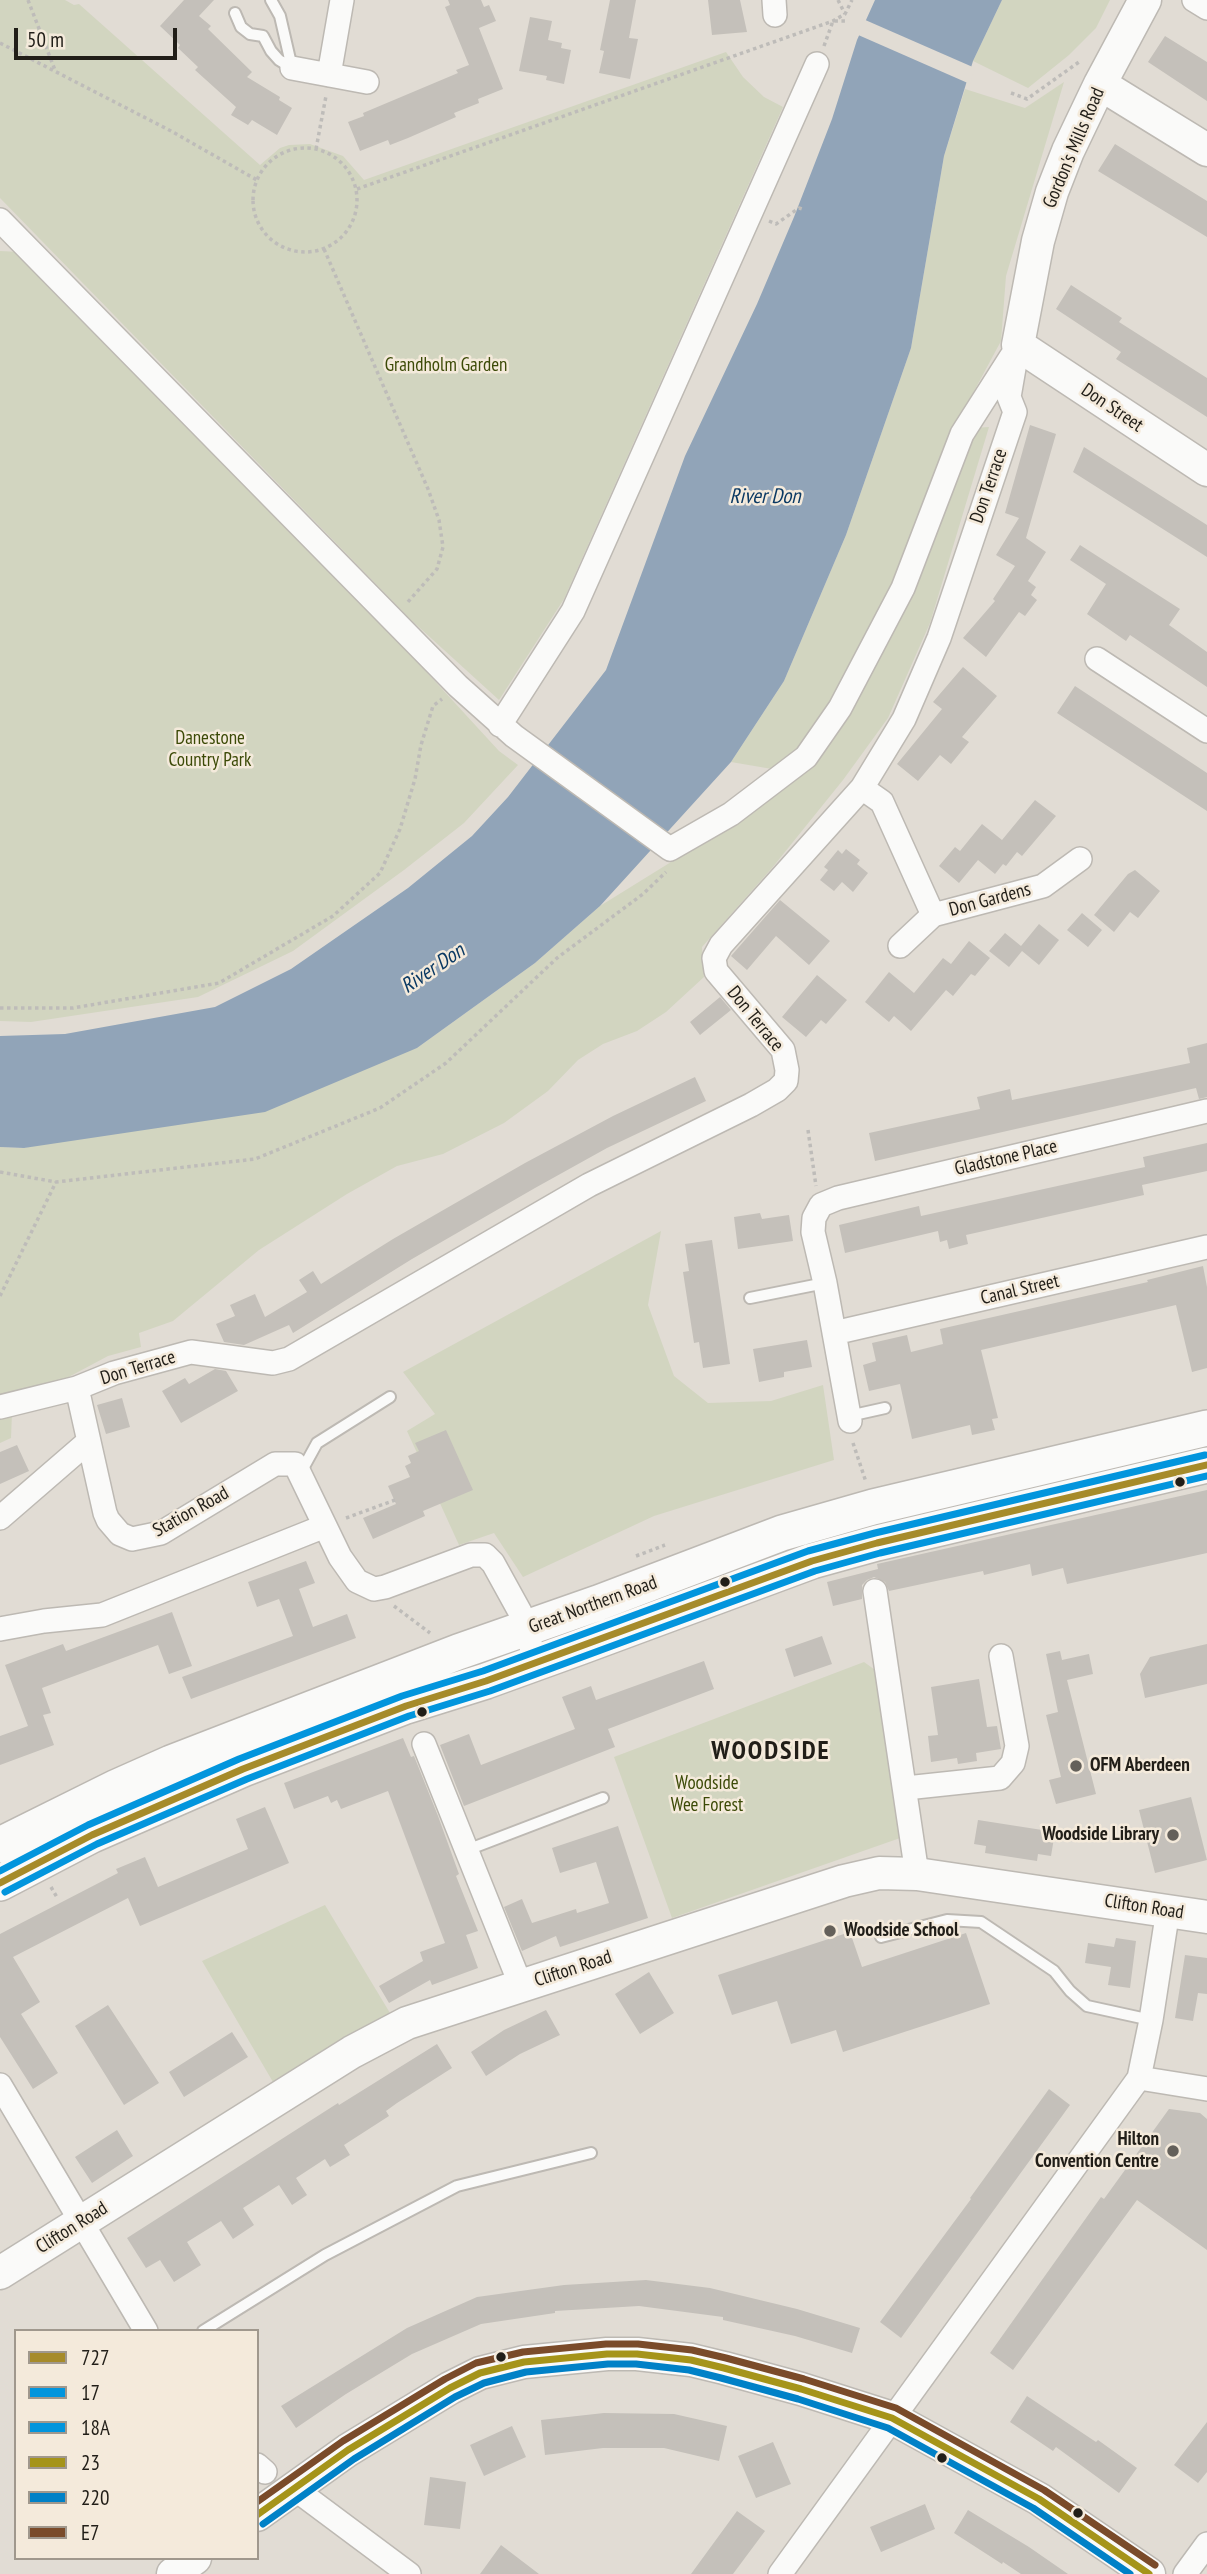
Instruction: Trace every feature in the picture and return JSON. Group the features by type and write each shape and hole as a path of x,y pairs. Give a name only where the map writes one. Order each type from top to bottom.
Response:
{"main road":[{"name":"Great Northern Road","path":"0,1883 82,1840 243,1769 405,1706 486,1681 531,1646 782,1534 873,1507 1207,1428"},
{"name":"Great Northern Road","path":"0,1845 171,1763 458,1652 531,1646 812,1560 940,1527 1207,1465"}],"street":[{"path":"330,75 342,0"},
{"name":"Gordon's Mills Road","path":"1018,345 1034,263 1052,192 1068,151 1145,0"},
{"path":"1194,0 1207,8"},
{"path":"507,730 573,611 817,64"},
{"path":"292,68 367,82"},
{"path":"1100,85 1207,150"},
{"path":"0,220 458,686 507,730 667,847 730,814 806,757 840,708 903,587 962,434 1018,345"},
{"name":"Don Street","path":"1018,345 1207,470"},
{"name":"Don Terrace","path":"78,1388 114,1373 191,1352 273,1363 289,1359 589,1185 751,1105 777,1090 786,1081 788,1070 783,1050 716,971 714,958 721,944 862,788 904,719 939,638 1015,412 1009,397 1018,345"},
{"path":"1097,659 1207,731"},
{"name":"Don Gardens","path":"862,788 882,802 933,915"},
{"name":"Don Gardens","path":"900,946 933,915 1043,886 1080,859"},
{"name":"Gladstone Place","path":"817,1211 838,1198 1207,1111"},
{"path":"817,1211 816,1249 825,1283 849,1418"},
{"name":"Canal Street","path":"834,1333 1207,1247"},
{"path":"0,1406 78,1388"},
{"name":"Station Road","path":"78,1388 108,1520 120,1534 132,1539 161,1533 275,1464 295,1464 300,1474"},
{"path":"0,1518 89,1441"},
{"path":"300,1474 340,1557 357,1581 374,1588 398,1584 471,1555 485,1555 493,1563 520,1612 531,1646"},
{"path":"0,1629 102,1615 325,1526"},
{"path":"875,1591 917,1874"},
{"path":"906,1788 1000,1778 1013,1763 1017,1746 1001,1656"},
{"path":"424,1744 521,1986"},
{"name":"Clifton Road","path":"0,2273 363,2046 407,2023 844,1881 878,1873 917,1874 1207,1917"},
{"path":"780,2574 1139,2078 1168,1910"},
{"path":"1139,2078 1207,2090"},
{"path":"0,2085 145,2329"},
{"path":"259,2514 356,2445 480,2373 524,2362 607,2354 672,2357 801,2389 892,2418 1039,2499 1149,2574"},
{"path":"295,2489 409,2574"},
{"path":"1185,2574 1207,2544"},
{"path":"173,2574 192,2560"}],"lane":[{"path":"271,0 280,16 292,68"},
{"path":"235,13 240,27 250,34 263,36 279,60 292,68"},
{"path":"750,1297 825,1283"},
{"path":"300,1474 317,1443 390,1397"},
{"path":"849,1418 885,1408"},
{"path":"467,1850 603,1798"},
{"path":"881,1937 947,1920 981,1922 1054,1971 1087,2006 1151,2020"},
{"path":"206,2329 325,2255 457,2186 591,2153"}],"path":[{"path":"28,0 55,71"},
{"path":"838,0 845,14"},
{"path":"357,189 832,21 845,14 852,0"},
{"path":"832,21 848,22"},
{"path":"0,43 257,180"},
{"path":"1011,93 1027,99 1079,62"},
{"path":"316,149 330,75"},
{"path":"292,149 316,149 338,159 353,178 357,189 357,210 342,238 324,249 313,252 291,250 281,246 264,232 254,212 254,190 257,180 271,160 292,149"},
{"path":"776,224 799,208 805,210"},
{"path":"324,249 439,520 443,547 437,569 393,619"},
{"path":"0,1007 72,1008 219,983 333,916 380,873 400,829 433,706"},
{"path":"0,1171 56,1182 255,1158 380,1108 446,1063 557,958 643,894 667,871 667,847"},
{"path":"808,1130 817,1211"},
{"path":"0,1296 56,1182"},
{"path":"849,1418 849,1433 873,1507"},
{"path":"325,1526 395,1500"},
{"path":"402,1613 429,1632"}],"green space":[{"name":"Grandholm Garden","path":"0,0 65,0 74,5 79,4 260,165 280,148 310,144 343,156 364,180 726,52 743,77 764,97 783,107 564,599 499,700 410,619 0,198"},
{"path":"1002,0 1110,0 1096,28 1069,55 1028,88 973,61"},
{"path":"1064,82 1006,276 1001,341 958,421 903,560 832,701 805,745 772,769 731,762 784,681 846,535 911,348 944,156 965,89 1025,108"},
{"name":"Danestone Country Park","path":"0,251 20,252 398,641 499,751 518,765 464,823 293,951 198,997 31,1022 0,1021"},
{"path":"989,427 930,623 888,718 843,780 772,868 702,947 704,977 666,1012 637,1031 603,1044 578,1060 548,1091 504,1123 443,1154 397,1166 259,1250 173,1321 139,1333 141,1347 108,1356 63,1380 0,1395 0,1147 24,1148 417,1048 535,963 600,906 713,836 817,757 974,428"},
{"path":"661,1231 648,1305 674,1376 708,1403 771,1401 823,1385 834,1460 654,1516 523,1577 494,1533 459,1545 407,1431 435,1414 403,1372"},
{"path":"12,1413 11,1438 0,1443 0,1416"},
{"name":"Woodside Wee Forest","path":"864,1662 878,1672 903,1837 672,1918 614,1757"},
{"path":"325,1905 390,2013 273,2082 202,1961"}],"water":[{"name":"River Don","path":"875,0 1002,0 973,61 944,156 911,348 846,535 784,681 731,762 600,906 535,963 417,1048 265,1112 24,1148 0,1147 0,1036 65,1034 215,1007 291,969 408,888 472,836 508,797 606,670 685,456 757,304 794,217 832,119 857,40"}],"pier":[{"path":"863,19 975,68 970,84 856,34"}],"building":[{"path":"184,0 214,0 199,16 211,26 208,29 252,72 247,77 280,97 279,100 292,108 277,135 252,120 248,125 231,115 236,107 195,70 198,67 160,26"},
{"path":"448,0 481,0 484,7 489,5 496,21 479,28 503,89 454,113 456,117 408,138 390,145 388,140 360,151 348,122 364,116 363,113 458,73 456,70 469,65 445,7 450,5"},
{"path":"610,0 636,0 629,38 638,39 630,79 599,73 604,51 600,50"},
{"path":"708,0 740,0 747,32 712,35"},
{"path":"530,17 552,21 548,40 562,43 561,48 571,50 564,84 546,80 547,76 519,71"},
{"path":"1165,36 1207,62 1207,101 1148,62"},
{"path":"1115,144 1207,201 1207,237 1098,171"},
{"path":"1071,285 1122,318 1119,322 1207,378 1207,417 1116,359 1121,352 1056,309"},
{"path":"1030,425 1056,434 1026,538 1046,552 1028,581 1036,587 1031,595 1037,600 1025,616 1019,612 986,657 963,638 995,601 993,599 1015,566 996,555 1019,518 1005,513"},
{"path":"1084,447 1207,525 1207,557 1073,472"},
{"path":"1080,545 1180,609 1169,625 1207,652 1207,687 1130,635 1126,641 1087,614 1106,584 1070,560"},
{"path":"963,667 997,696 962,737 969,742 951,764 940,755 918,781 897,764 942,709 933,702"},
{"path":"1075,686 1207,773 1207,811 1057,713"},
{"path":"1035,800 1056,816 1022,856 1017,852 1006,866 1003,864 995,874 978,860 959,883 939,866 955,847 960,851 982,824 1002,840"},
{"path":"846,849 860,860 857,864 868,873 853,892 842,882 834,891 820,880 828,870 824,867 838,850 842,854"},
{"path":"1135,870 1160,891 1138,918 1130,912 1114,932 1094,915 1128,874"},
{"path":"780,900 830,941 809,965 776,936 747,970 731,956"},
{"path":"1082,913 1102,930 1088,947 1067,930"},
{"path":"1039,924 1059,940 1039,965 1022,951 1009,967 989,951 1005,933 1021,946"},
{"path":"969,941 990,958 975,976 971,974 953,996 946,990 911,1031 894,1016 889,1022 865,1002 889,972 914,993 943,958 951,964"},
{"path":"817,975 847,1000 826,1024 821,1020 806,1037 782,1017"},
{"path":"720,997 731,1010 700,1035 690,1022"},
{"path":"1207,1043 1207,1097 1199,1099 1196,1088 875,1161 869,1133 980,1109 977,1097 1010,1089 1012,1100 1190,1063 1187,1048"},
{"path":"695,1077 706,1101 607,1148 535,1188 412,1259 293,1333 289,1325 244,1345 224,1342 216,1324 235,1316 230,1305 255,1294 265,1317 307,1292 299,1280 313,1271 321,1284 525,1163 613,1116"},
{"path":"1207,1143 1207,1171 1142,1185 1144,1195 966,1235 968,1244 949,1249 947,1240 940,1242 938,1231 845,1253 839,1225 919,1206 921,1216 1145,1167 1143,1157"},
{"path":"760,1213 762,1219 789,1215 793,1241 738,1249 734,1217"},
{"path":"712,1240 730,1364 703,1368 699,1342 694,1343 683,1272 689,1271 685,1244"},
{"path":"1203,1266 1207,1287 1207,1368 1192,1372 1176,1305 981,1350 998,1418 992,1419 995,1430 972,1435 970,1425 912,1439 900,1384 869,1391 863,1365 876,1361 872,1343 907,1335 911,1352 943,1344 940,1329 1148,1282 1147,1280"},
{"path":"807,1340 812,1367 784,1372 784,1377 759,1382 753,1349"},
{"path":"215,1369 226,1371 238,1391 181,1423 162,1391 185,1378 189,1384"},
{"path":"122,1398 130,1427 106,1434 97,1405"},
{"path":"446,1430 473,1490 423,1511 425,1516 373,1539 363,1518 396,1504 388,1486 410,1477 405,1466 411,1463 408,1456 419,1451 415,1443"},
{"path":"17,1445 29,1471 0,1484 0,1452"},
{"path":"1207,1490 1207,1553 1067,1584 1063,1568 1032,1576 1030,1564 984,1575 983,1571 889,1591 885,1582 874,1577 862,1585 862,1599 833,1606 827,1582 878,1569 877,1564"},
{"path":"306,1561 315,1583 299,1589 313,1627 347,1614 356,1638 191,1699 182,1677 293,1636 279,1599 257,1607 248,1582"},
{"path":"172,1612 192,1666 169,1674 158,1645 42,1688 51,1713 43,1715 54,1745 0,1765 0,1736 28,1726 5,1665 63,1644 66,1651"},
{"path":"822,1636 832,1664 794,1677 785,1649"},
{"path":"1207,1644 1207,1684 1145,1698 1140,1674 1150,1657"},
{"path":"1060,1651 1062,1660 1089,1654 1093,1674 1067,1680 1096,1794 1056,1804 1049,1780 1061,1777 1046,1715 1058,1712 1046,1654"},
{"path":"704,1661 714,1689 608,1729 615,1747 464,1806 440,1745 469,1734 481,1765 575,1729 562,1697 591,1686 596,1700"},
{"path":"979,1679 987,1727 997,1726 1001,1749 976,1753 977,1761 958,1764 957,1758 931,1762 928,1736 938,1735 931,1687"},
{"path":"403,1738 411,1757 414,1756 438,1816 459,1874 456,1876 478,1931 466,1935 478,1968 432,1985 430,1980 389,2003 379,1986 423,1961 420,1952 445,1943 388,1791 341,1809 337,1800 331,1803 328,1796 294,1809 284,1783"},
{"name":"Woodside Library","path":"1191,1797 1207,1860 1155,1873 1139,1810"},
{"path":"265,1807 289,1863 140,1926 128,1898 13,1957 40,2002 21,2014 58,2073 33,2089 0,2037 0,1934 118,1873 116,1869 145,1857 158,1887 248,1849 236,1819"},
{"path":"978,1820 1055,1832 1051,1856 1038,1854 1037,1861 985,1853 986,1846 974,1844"},
{"path":"618,1826 648,1918 560,1947 556,1936 522,1951 504,1907 522,1899 532,1923 576,1909 577,1913 609,1903 596,1862 560,1873 552,1848"},
{"path":"850,1932 862,1967 966,1933 990,2004 843,2052 836,2030 791,2044 777,2001 732,2015 718,1975"},
{"path":"1116,1938 1136,1941 1130,1988 1108,1985 1111,1967 1085,1963 1088,1943 1114,1947"},
{"path":"1185,1955 1207,1958 1207,1994 1198,1993 1193,2021 1175,2018"},
{"path":"649,1972 674,2013 640,2034 615,1994"},
{"path":"108,2005 159,2083 124,2105 75,2026"},
{"path":"546,2010 560,2035 520,2054 486,2076 471,2052 504,2030"},
{"path":"232,2032 248,2057 184,2097 169,2072"},
{"path":"437,2044 452,2068 397,2103 386,2111 389,2116 344,2145 350,2155 330,2167 325,2159 296,2178 307,2195 292,2205 279,2185 243,2208 254,2225 233,2239 221,2221 187,2242 201,2265 174,2282 160,2260 146,2268 127,2238 338,2103 339,2105"},
{"path":"1049,2089 1070,2105 901,2338 880,2322"},
{"path":"1169,2109 1200,2113 1207,2119 1207,2250 1137,2200 1013,2370 990,2353 1101,2197 1104,2199"},
{"path":"117,2130 133,2156 92,2183 75,2157"},
{"path":"646,2280 710,2288 797,2309 860,2328 852,2353 795,2336 723,2320 723,2317 639,2306 555,2311 481,2324 412,2354 296,2428 281,2406 407,2328 477,2297 564,2285"},
{"path":"1027,2396 1137,2468 1119,2493 1056,2447 1053,2451 1010,2422"},
{"path":"604,2413 674,2414 727,2426 719,2461 664,2448 603,2448 545,2455 541,2420"},
{"path":"1207,2422 1207,2472 1198,2483 1174,2465"},
{"path":"512,2426 526,2457 484,2476 470,2445"},
{"path":"773,2442 791,2484 756,2498 738,2456"},
{"path":"430,2477 466,2482 460,2529 424,2525"},
{"path":"925,2504 935,2529 881,2552 870,2527"},
{"path":"968,2510 1068,2574 1021,2574 1003,2562 1002,2564 954,2533"},
{"path":"737,2511 765,2531 733,2574 691,2574"},
{"path":"501,2545 539,2574 480,2574"}],"transit line":[{"name":"18A","path":"0,1871 88,1825 239,1759 402,1696 483,1671 808,1551 1205,1455"},
{"name":"727","path":"0,1883 92,1835 243,1769 406,1706 486,1681 812,1561 877,1543 1207,1465"},
{"name":"17","path":"5,1892 97,1844 247,1779 409,1716 490,1691 815,1571 880,1553 1207,1476"},
{"name":"E7","path":"259,2501 343,2441 476,2363 523,2352 606,2344 638,2344 692,2350 726,2358 896,2408 1044,2490 1155,2565"},
{"name":"23","path":"259,2514 348,2450 450,2388 480,2373 524,2362 607,2354 637,2354 691,2360 724,2368 892,2418 1039,2499 1149,2574"},
{"name":"220","path":"263,2524 354,2459 455,2397 484,2383 526,2372 636,2364 689,2370 721,2378 888,2428 1033,2508 1130,2574"}],"place":[{"name":"OFM Aberdeen","path":"1076,1766"},
{"name":"Woodside Library","path":"1173,1835"},
{"name":"Woodside School","path":"830,1931"},
{"name":"Hilton Convention Centre","path":"1173,2151"}],"district":[{"name":"WOODSIDE","path":"771,1752"}]}
